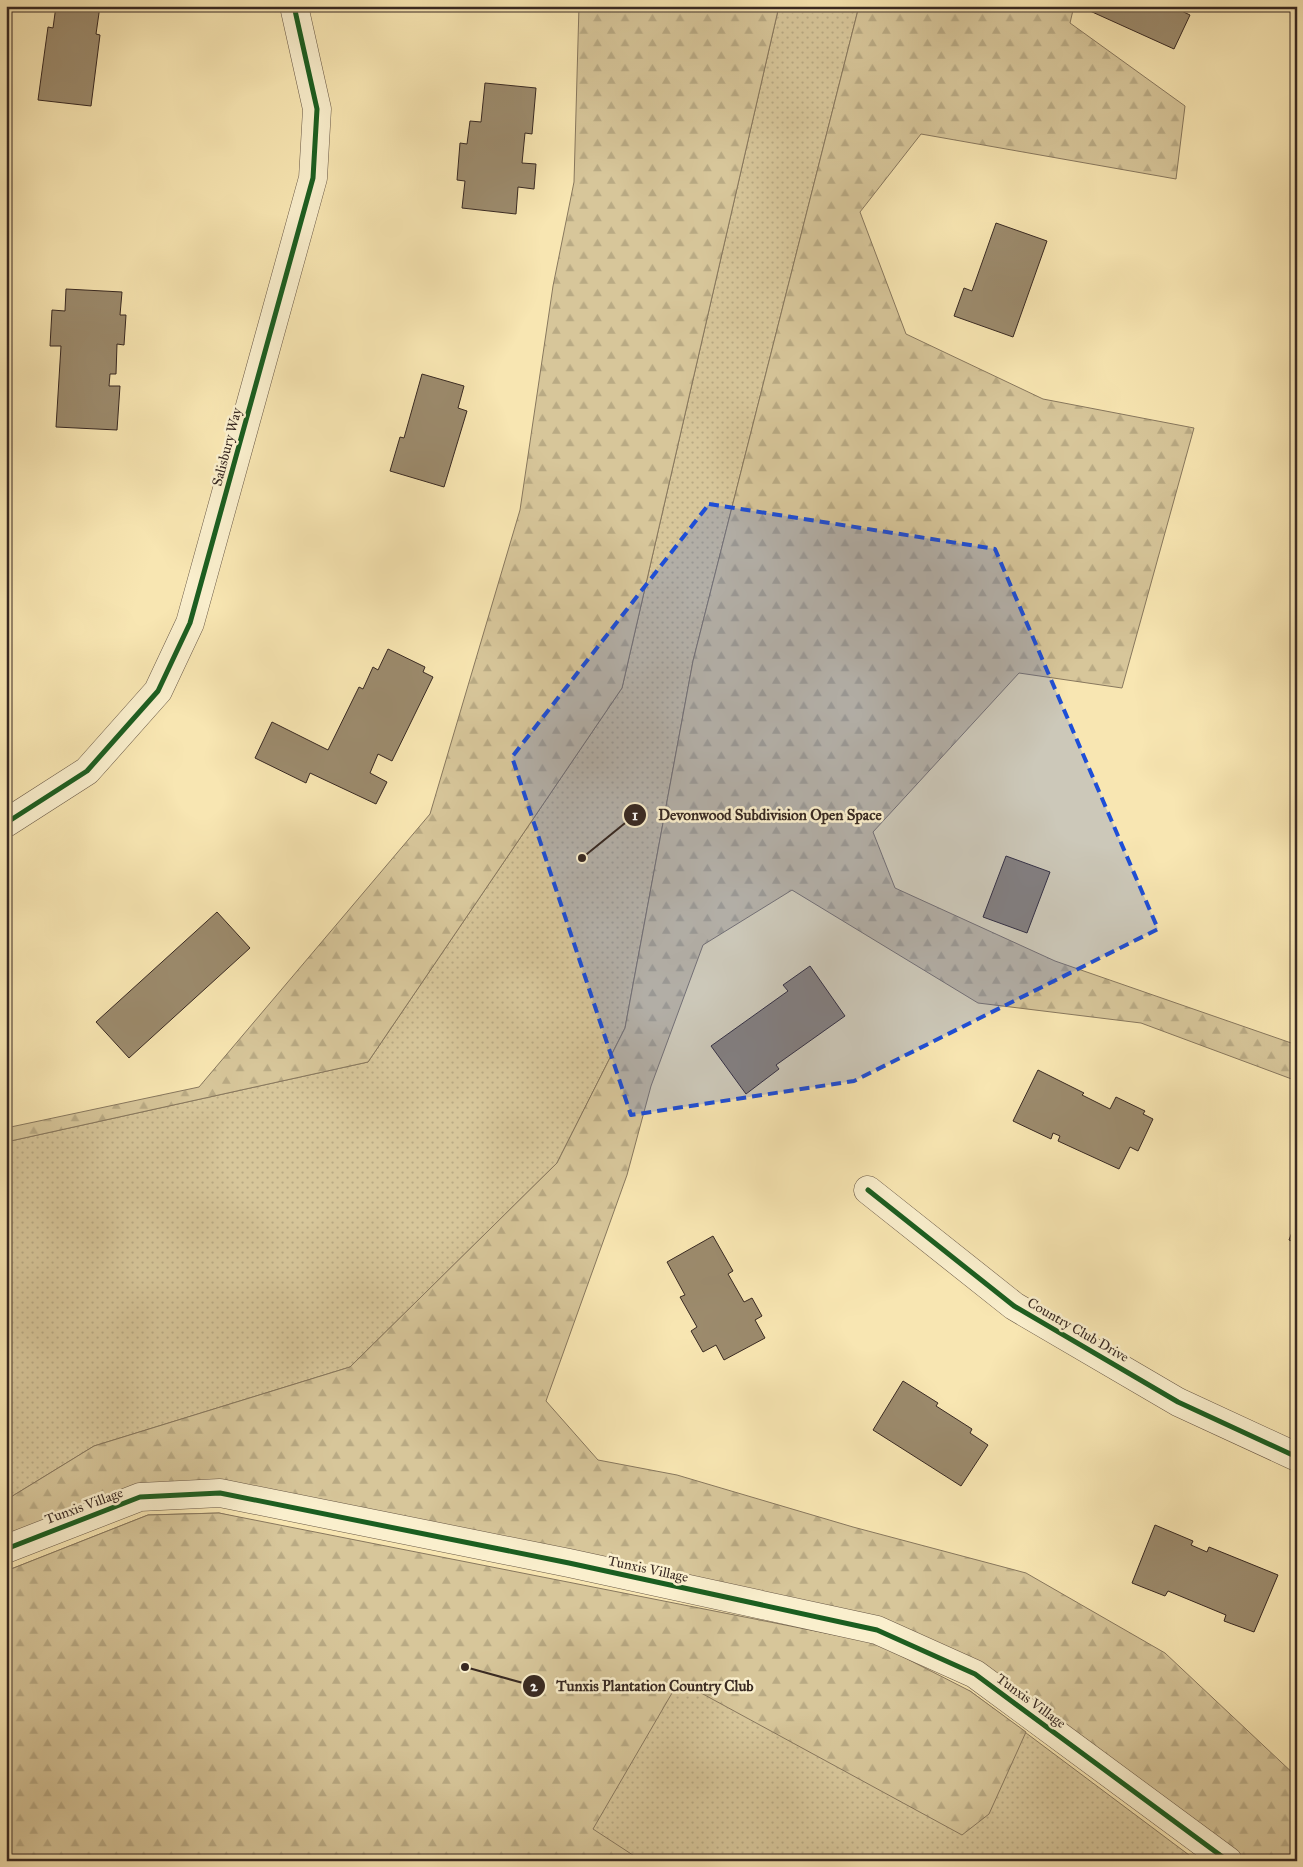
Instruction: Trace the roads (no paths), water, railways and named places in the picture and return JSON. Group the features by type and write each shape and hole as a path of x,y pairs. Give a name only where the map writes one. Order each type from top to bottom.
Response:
{"street":[{"name":"Salisbury Way","path":"6,823 87,771 158,691 190,622 313,178 317,110 294,6"},
{"name":"Country Club Drive","path":"868,1190 1014,1306 1178,1402 1297,1457"},
{"name":"Tunxis Village","path":"6,1549 140,1497 220,1494 569,1563 877,1630 975,1674 1228,1861"}],"place":[{"name":"Devonwood Subdivision Open Space","path":"582,858"},
{"name":"Tunxis Plantation Country Club","path":"465,1667"}]}
